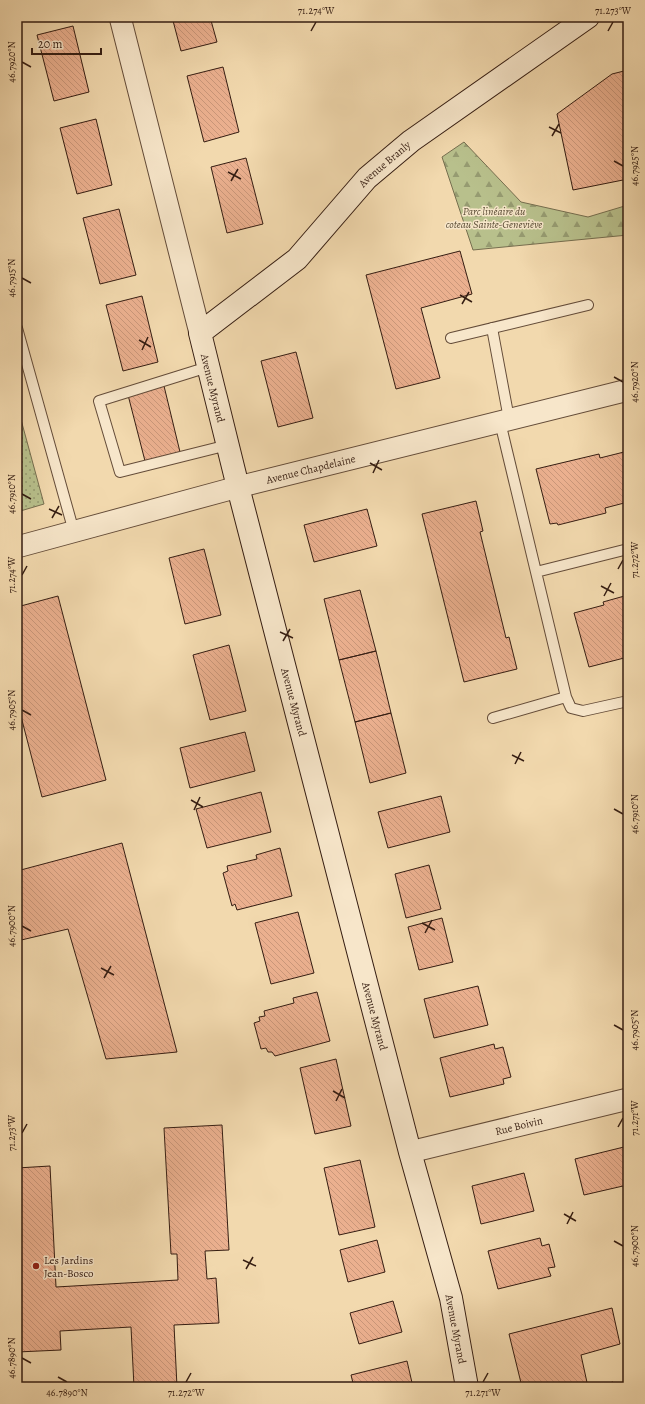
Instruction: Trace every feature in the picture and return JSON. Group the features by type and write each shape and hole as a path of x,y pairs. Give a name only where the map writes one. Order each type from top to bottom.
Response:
{"street":[{"name":"Avenue Myrand","path":"120,17 238,487 410,1152 451,1298 467,1387"},
{"name":"Avenue Branly","path":"200,333 297,259 367,178 411,141 588,17"},
{"name":"Avenue Chapdelaine","path":"17,547 238,487 628,390"},
{"name":"Rue Boivin","path":"410,1152 628,1099"}],"lane":[{"path":"451,338 588,305"},
{"path":"17,328 74,532"},
{"path":"492,328 505,420 536,572 566,697 571,708 583,711 628,701"},
{"path":"208,367 99,401 120,472 228,445"},
{"path":"536,572 628,549"},
{"path":"493,718 566,697"}],"green space":[{"name":"Parc linéaire du coteau Sainte-Geneviève","path":"464,142 521,202 588,217 628,205 628,235 473,250 442,157"},
{"path":"17,405 44,504 17,512"}],"building":[{"path":"172,17 210,17 217,42 181,51"},
{"path":"73,26 89,92 54,101 37,35"},
{"path":"223,67 239,132 204,142 187,76"},
{"path":"628,70 628,179 573,190 557,114 612,74"},
{"path":"96,119 112,185 77,194 60,128"},
{"path":"246,158 263,224 227,233 211,167"},
{"path":"119,209 136,275 100,284 83,218"},
{"path":"460,251 472,294 421,308 440,378 396,389 366,275"},
{"path":"142,296 158,362 123,371 106,305"},
{"path":"296,352 313,418 278,427 261,361"},
{"path":"164,386 180,452 145,461 128,395"},
{"path":"628,451 628,502 605,508 606,513 558,525 557,523 550,524 536,469 599,454 600,458"},
{"path":"476,501 483,531 480,532 506,638 509,637 517,669 464,682 422,514"},
{"path":"367,509 377,546 314,562 304,525"},
{"path":"204,549 221,615 185,624 169,558"},
{"path":"360,590 376,651 339,660 324,599"},
{"path":"628,595 628,657 589,667 574,613 604,605 603,602"},
{"path":"58,596 106,780 42,797 17,701 17,607"},
{"path":"229,645 246,711 210,720 193,655"},
{"path":"376,651 391,713 355,722 339,660"},
{"path":"391,713 406,773 370,783 355,722"},
{"path":"245,732 255,771 190,788 180,748"},
{"path":"261,792 271,832 207,848 196,809"},
{"path":"441,796 450,832 388,848 378,812"},
{"path":"122,843 177,1052 106,1059 68,929 17,941 17,871"},
{"path":"280,848 292,896 237,910 235,904 232,906 223,873 228,871 227,866 257,859 256,855"},
{"path":"429,865 441,909 406,918 395,874"},
{"path":"298,912 314,973 271,984 255,923"},
{"path":"442,918 453,962 419,970 408,927"},
{"path":"478,986 488,1025 434,1038 424,999"},
{"path":"317,992 330,1041 275,1056 272,1052 268,1052 266,1048 261,1049 254,1023 260,1021 259,1017 265,1016 264,1011 294,1003 293,998"},
{"path":"494,1044 495,1049 503,1047 511,1077 503,1079 504,1084 450,1097 440,1058"},
{"path":"336,1059 351,1126 315,1134 300,1068"},
{"name":"Les Jardins Jean-Bosco","path":"222,1125 229,1250 205,1251 207,1279 216,1278 219,1323 174,1325 177,1387 134,1387 131,1327 60,1331 61,1350 17,1352 17,1168 50,1166 56,1287 178,1280 177,1254 171,1254 164,1128"},
{"path":"628,1146 628,1205 623,1186 584,1195 575,1159"},
{"path":"360,1160 375,1227 339,1235 324,1168"},
{"path":"524,1173 534,1211 481,1224 472,1186"},
{"path":"540,1238 542,1246 549,1244 555,1267 548,1268 551,1276 498,1289 488,1251"},
{"path":"377,1240 385,1272 348,1282 340,1250"},
{"path":"393,1301 402,1332 359,1344 350,1313"},
{"path":"612,1308 620,1344 581,1355 588,1387 522,1387 509,1334"},
{"path":"407,1361 413,1387 354,1387 351,1375"},
{"path":"613,1382 614,1387 592,1387"}],"place":[{"name":"Les Jardins Jean-Bosco","path":"36,1266"}]}
